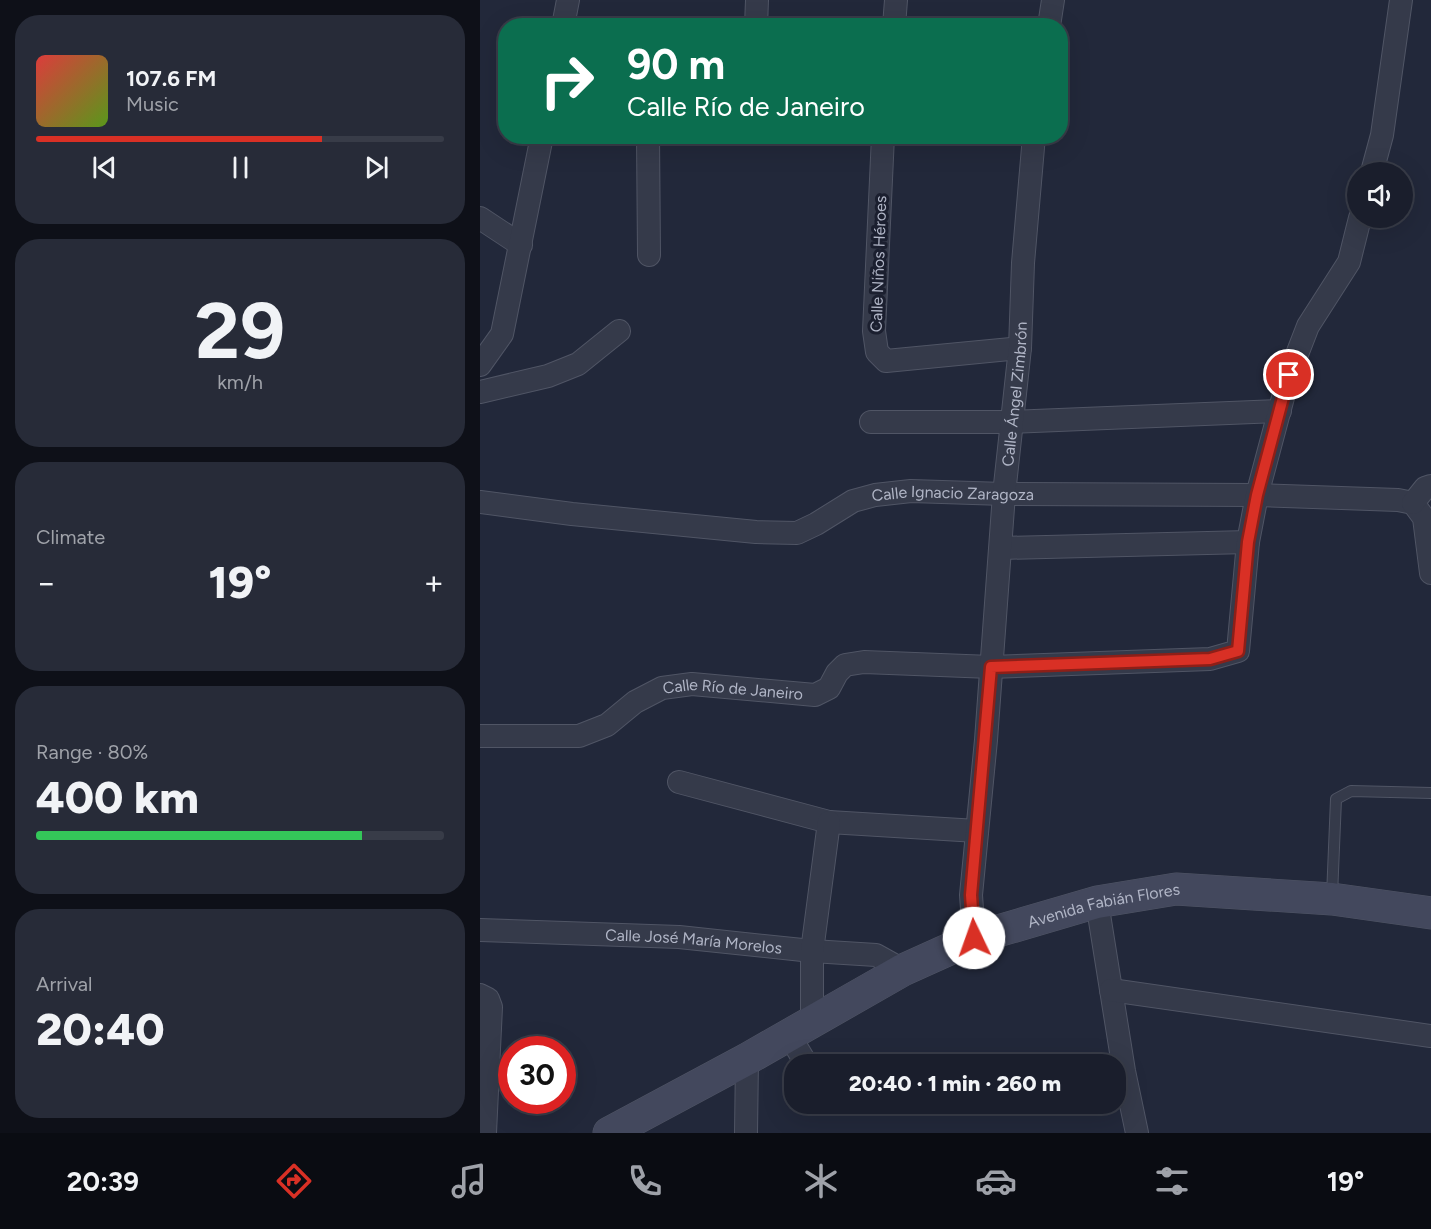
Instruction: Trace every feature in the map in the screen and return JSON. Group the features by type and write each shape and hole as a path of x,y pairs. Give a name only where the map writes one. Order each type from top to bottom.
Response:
{"main road":[{"name":"Avenida Fabián Flores","path":"609,1133 747,1059 903,970 974,938 1096,902 1176,889 1332,899 1431,913"}],"street":[{"path":"565,18 568,0"},
{"path":"757,18 758,0"},
{"path":"895,18 896,0"},
{"path":"1050,18 1053,0"},
{"path":"1375,162 1382,135 1401,0"},
{"path":"480,364 502,334 540,144"},
{"path":"648,144 649,255"},
{"name":"Calle Niños Héroes","path":"883,144 874,331 877,352 886,361 1020,348"},
{"name":"Calle Ángel Zimbrón","path":"974,938 971,895 1004,494 1020,348 1023,262 1033,144"},
{"path":"480,218 521,244"},
{"path":"1001,548 1248,542 1257,495 1289,375 1308,326 1349,261 1357,228"},
{"path":"480,392 548,376 578,364 619,331"},
{"path":"872,422 1011,422 1280,411"},
{"path":"1431,486 1425,488 1413,503 1424,518 1431,573"},
{"name":"Calle Ignacio Zaragoza","path":"480,502 756,532 797,533 853,501 875,495 911,491 1004,494 1257,495 1398,500 1413,503"},
{"name":"Calle Río de Janeiro","path":"480,735 579,736 607,725 635,702 662,688 692,684 815,695 829,688 837,673 845,665 864,662 991,667 1210,659 1238,651 1248,542"},
{"path":"679,782 829,822 977,831"},
{"path":"805,1054 801,1028 829,822"},
{"path":"1096,902 1112,990 1118,1054"},
{"name":"Calle José María Morelos","path":"480,930 679,937 812,951 876,955 903,970"},
{"path":"1112,990 1431,1036"},
{"path":"480,994 488,999 491,1007 484,1121"},
{"path":"746,1133 747,1059"},
{"path":"1126,1093 1137,1133"}],"lane":[{"path":"1332,899 1336,799 1351,791 1431,793"}],"route":[{"path":"974,938 971,895 991,667 1210,659 1238,651 1248,542 1257,495 1289,375"}]}
